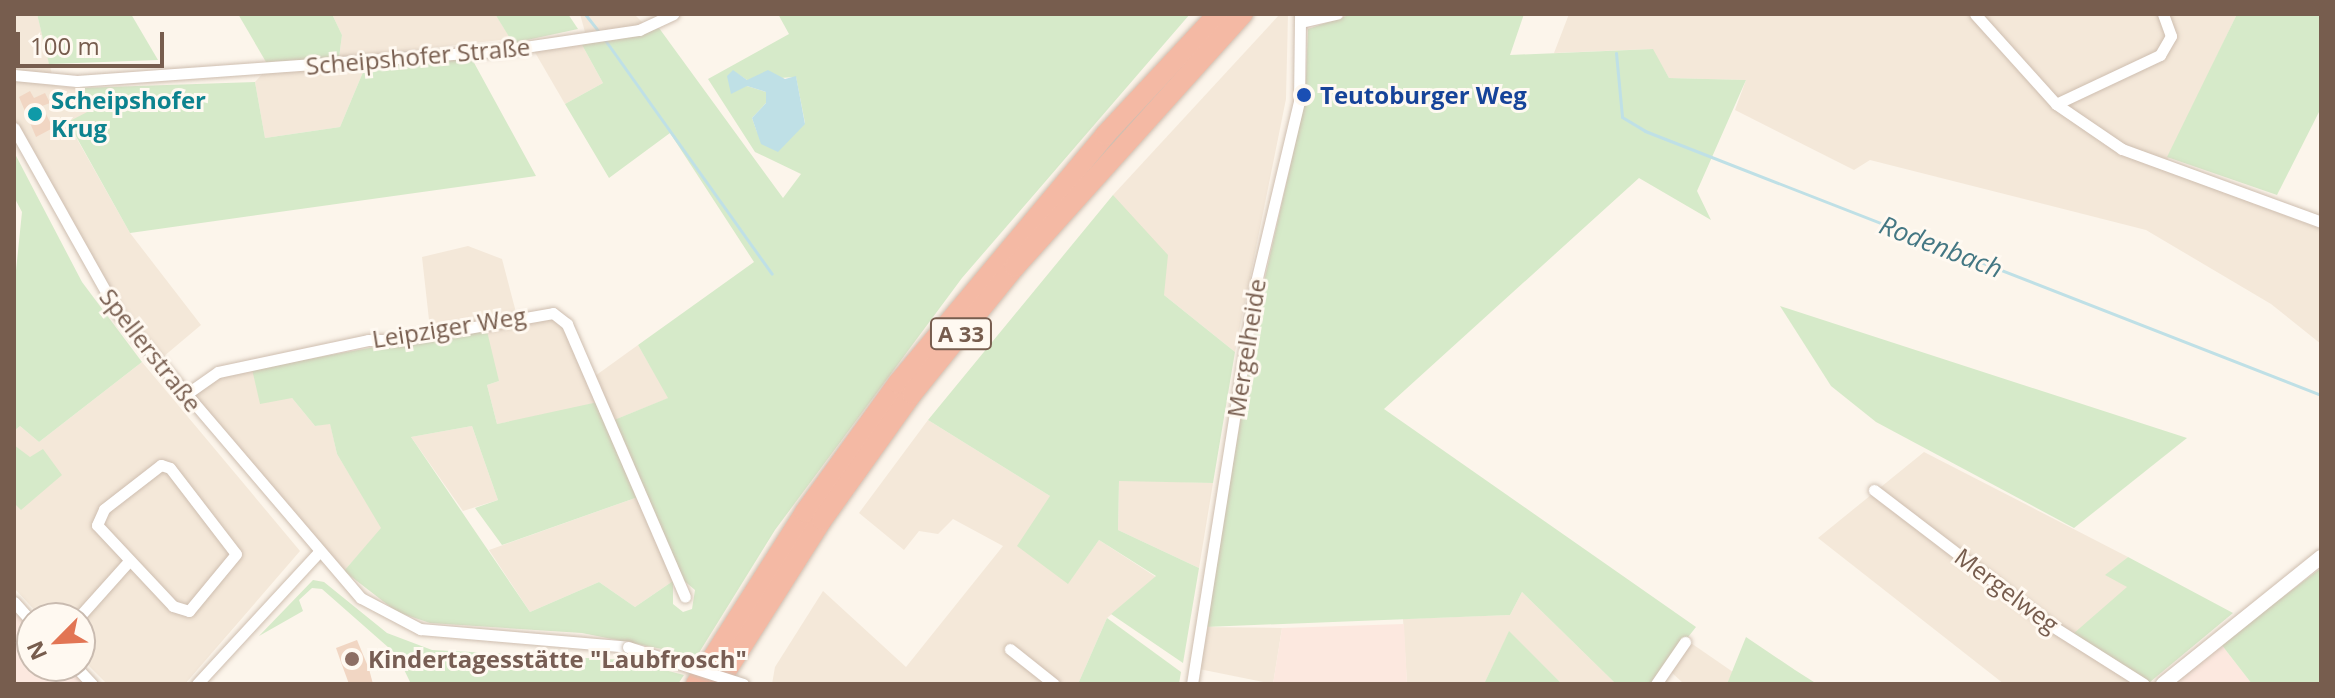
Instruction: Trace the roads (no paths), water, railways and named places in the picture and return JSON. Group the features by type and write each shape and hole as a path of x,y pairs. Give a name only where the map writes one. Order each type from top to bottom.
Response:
{"highway":[{"name":"A 33","path":"696,684 805,512 898,383 1065,180 1218,14"},
{"name":"A 33","path":"718,684 822,520 912,394 1024,255 1243,14"}],"street":[{"name":"Scheipshofer Straße","path":"14,75 77,81 484,53 639,30 674,14"},
{"path":"1301,18 1337,14"},
{"path":"1975,14 2056,104 2122,149 2321,222"},
{"path":"2056,104 2160,55 2171,36 2163,14"},
{"name":"Mergelheide","path":"1192,684 1256,282 1299,101 1301,18"},
{"name":"Spellerstraße","path":"14,128 98,283 185,395 318,553 361,598 420,629 628,647 743,684"},
{"name":"Leipziger Weg","path":"185,395 218,372 368,340 553,313 573,338 685,597"},
{"path":"161,465 170,468 236,554 195,605 181,612 129,561 101,531 98,518 161,465"},
{"name":"Mergelweg","path":"1874,490 2049,624 2144,684"},
{"path":"197,684 318,553"},
{"path":"2163,684 2321,557"},
{"path":"92,602 129,561"},
{"path":"1656,684 1685,642"},
{"path":"1010,649 1054,684"}],"water":[{"path":"733,70 747,80 768,70 785,79 796,76 805,124 778,152 761,144 752,118 766,103 766,92 747,86 731,94 727,76"}],"waterway":[{"path":"585,14 599,32"},
{"path":"605,40 772,274"},
{"name":"Rodenbach","path":"1616,53 1622,117 1645,131 2321,395"}],"place":[{"name":"Teutoburger Weg","path":"1304,95"},
{"name":"Scheipshofer Krug","path":"35,114"},
{"name":"Kindertagesstätte \"Laubfrosch\"","path":"352,659"}]}
